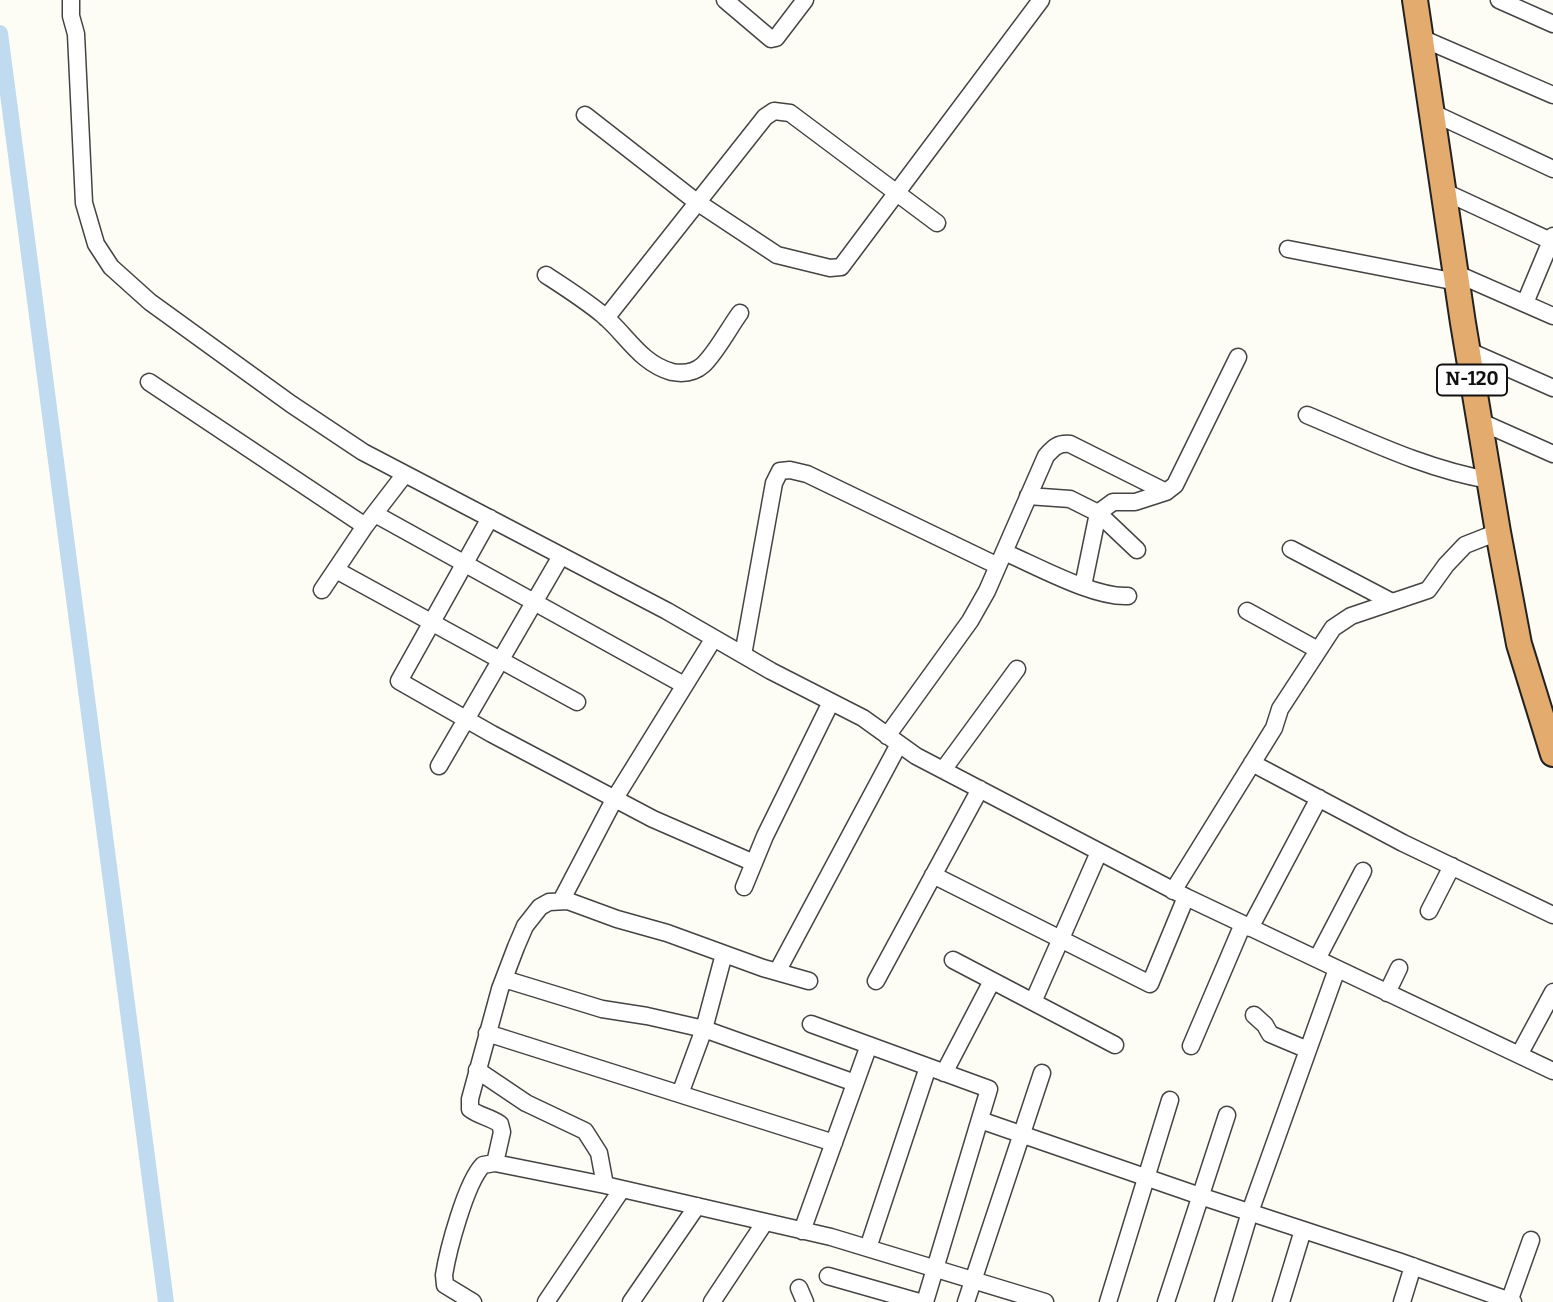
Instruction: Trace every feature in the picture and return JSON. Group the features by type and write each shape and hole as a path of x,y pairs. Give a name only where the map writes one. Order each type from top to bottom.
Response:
{"highway":[{"name":"N-120","path":"1415,0 1467,350 1498,532 1519,644 1553,754"}],"street":[{"path":"71,0 77,47 84,203 96,244 111,267 160,310 290,404 363,452 863,718 943,770 1180,894 1553,1071"},
{"path":"725,0 771,39 776,38 805,0"},
{"path":"585,115 697,202 777,256 830,268 841,267 1041,0"},
{"path":"1499,0 1553,24"},
{"path":"1419,37 1553,95"},
{"path":"606,318 765,117 774,111 790,113 937,223"},
{"path":"1431,111 1553,169"},
{"path":"1443,191 1552,240 1525,303"},
{"path":"1288,248 1456,278 1553,316"},
{"path":"546,275 606,318 635,350 658,368 679,373 692,372 703,365 740,313"},
{"path":"1467,350 1553,388"},
{"path":"1083,586 1098,513 1113,502 1135,502 1166,492 1175,485 1238,357"},
{"path":"149,382 370,520 465,564 684,685"},
{"path":"1307,415 1424,464 1489,480"},
{"path":"1479,421 1553,454"},
{"path":"777,972 893,740 987,591 1046,456 1059,443 1069,444 1166,492"},
{"path":"743,654 774,484 780,471 807,474 1001,559 1115,597 1128,596"},
{"path":"322,590 405,474"},
{"path":"1028,496 1070,499 1098,513 1137,550"},
{"path":"490,518 400,681 653,819 754,863"},
{"path":"933,875 1150,984 1180,894 1274,728 1280,709 1333,628 1351,616 1428,590 1465,545 1498,532"},
{"path":"1292,549 1392,602"},
{"path":"439,766 561,556"},
{"path":"336,570 577,702"},
{"path":"1247,611 1318,650"},
{"path":"561,901 615,799 714,638"},
{"path":"943,770 1017,669"},
{"path":"744,887 765,836 831,702"},
{"path":"1252,763 1553,915"},
{"path":"876,981 980,789"},
{"path":"1191,1046 1246,926 1319,798"},
{"path":"1033,1002 1099,852"},
{"path":"1429,911 1452,866"},
{"path":"1317,959 1363,871"},
{"path":"495,1163 502,1132 500,1124 470,1109 470,1098 504,979 525,926 540,907 549,902 561,901 809,981"},
{"path":"680,1094 704,1029 724,954"},
{"path":"953,960 1115,1045"},
{"path":"1387,993 1399,968"},
{"path":"1223,1302 1336,969"},
{"path":"504,979 602,1009 704,1029 855,1083"},
{"path":"944,1073 992,981"},
{"path":"1519,1055 1553,992"},
{"path":"1254,1015 1270,1034 1308,1050"},
{"path":"811,1024 989,1089 925,1302"},
{"path":"487,1033 834,1143"},
{"path":"802,1231 869,1045"},
{"path":"869,1248 928,1067"},
{"path":"477,1070 526,1103 586,1131 599,1153 605,1185"},
{"path":"966,1302 1042,1073"},
{"path":"1108,1302 1170,1101"},
{"path":"1166,1302 1227,1115"},
{"path":"981,1120 1413,1266 1511,1302 1531,1240"},
{"path":"473,1302 445,1286 444,1275 473,1180 483,1165 495,1163 605,1185 802,1231 972,1278 1045,1302"},
{"path":"546,1302 622,1189"},
{"path":"631,1302 697,1206"},
{"path":"712,1302 765,1222"},
{"path":"1281,1302 1303,1230"},
{"path":"1402,1302 1413,1266"},
{"path":"828,1276 919,1302"}],"waterway":[{"path":"0,33 166,1302"}]}
